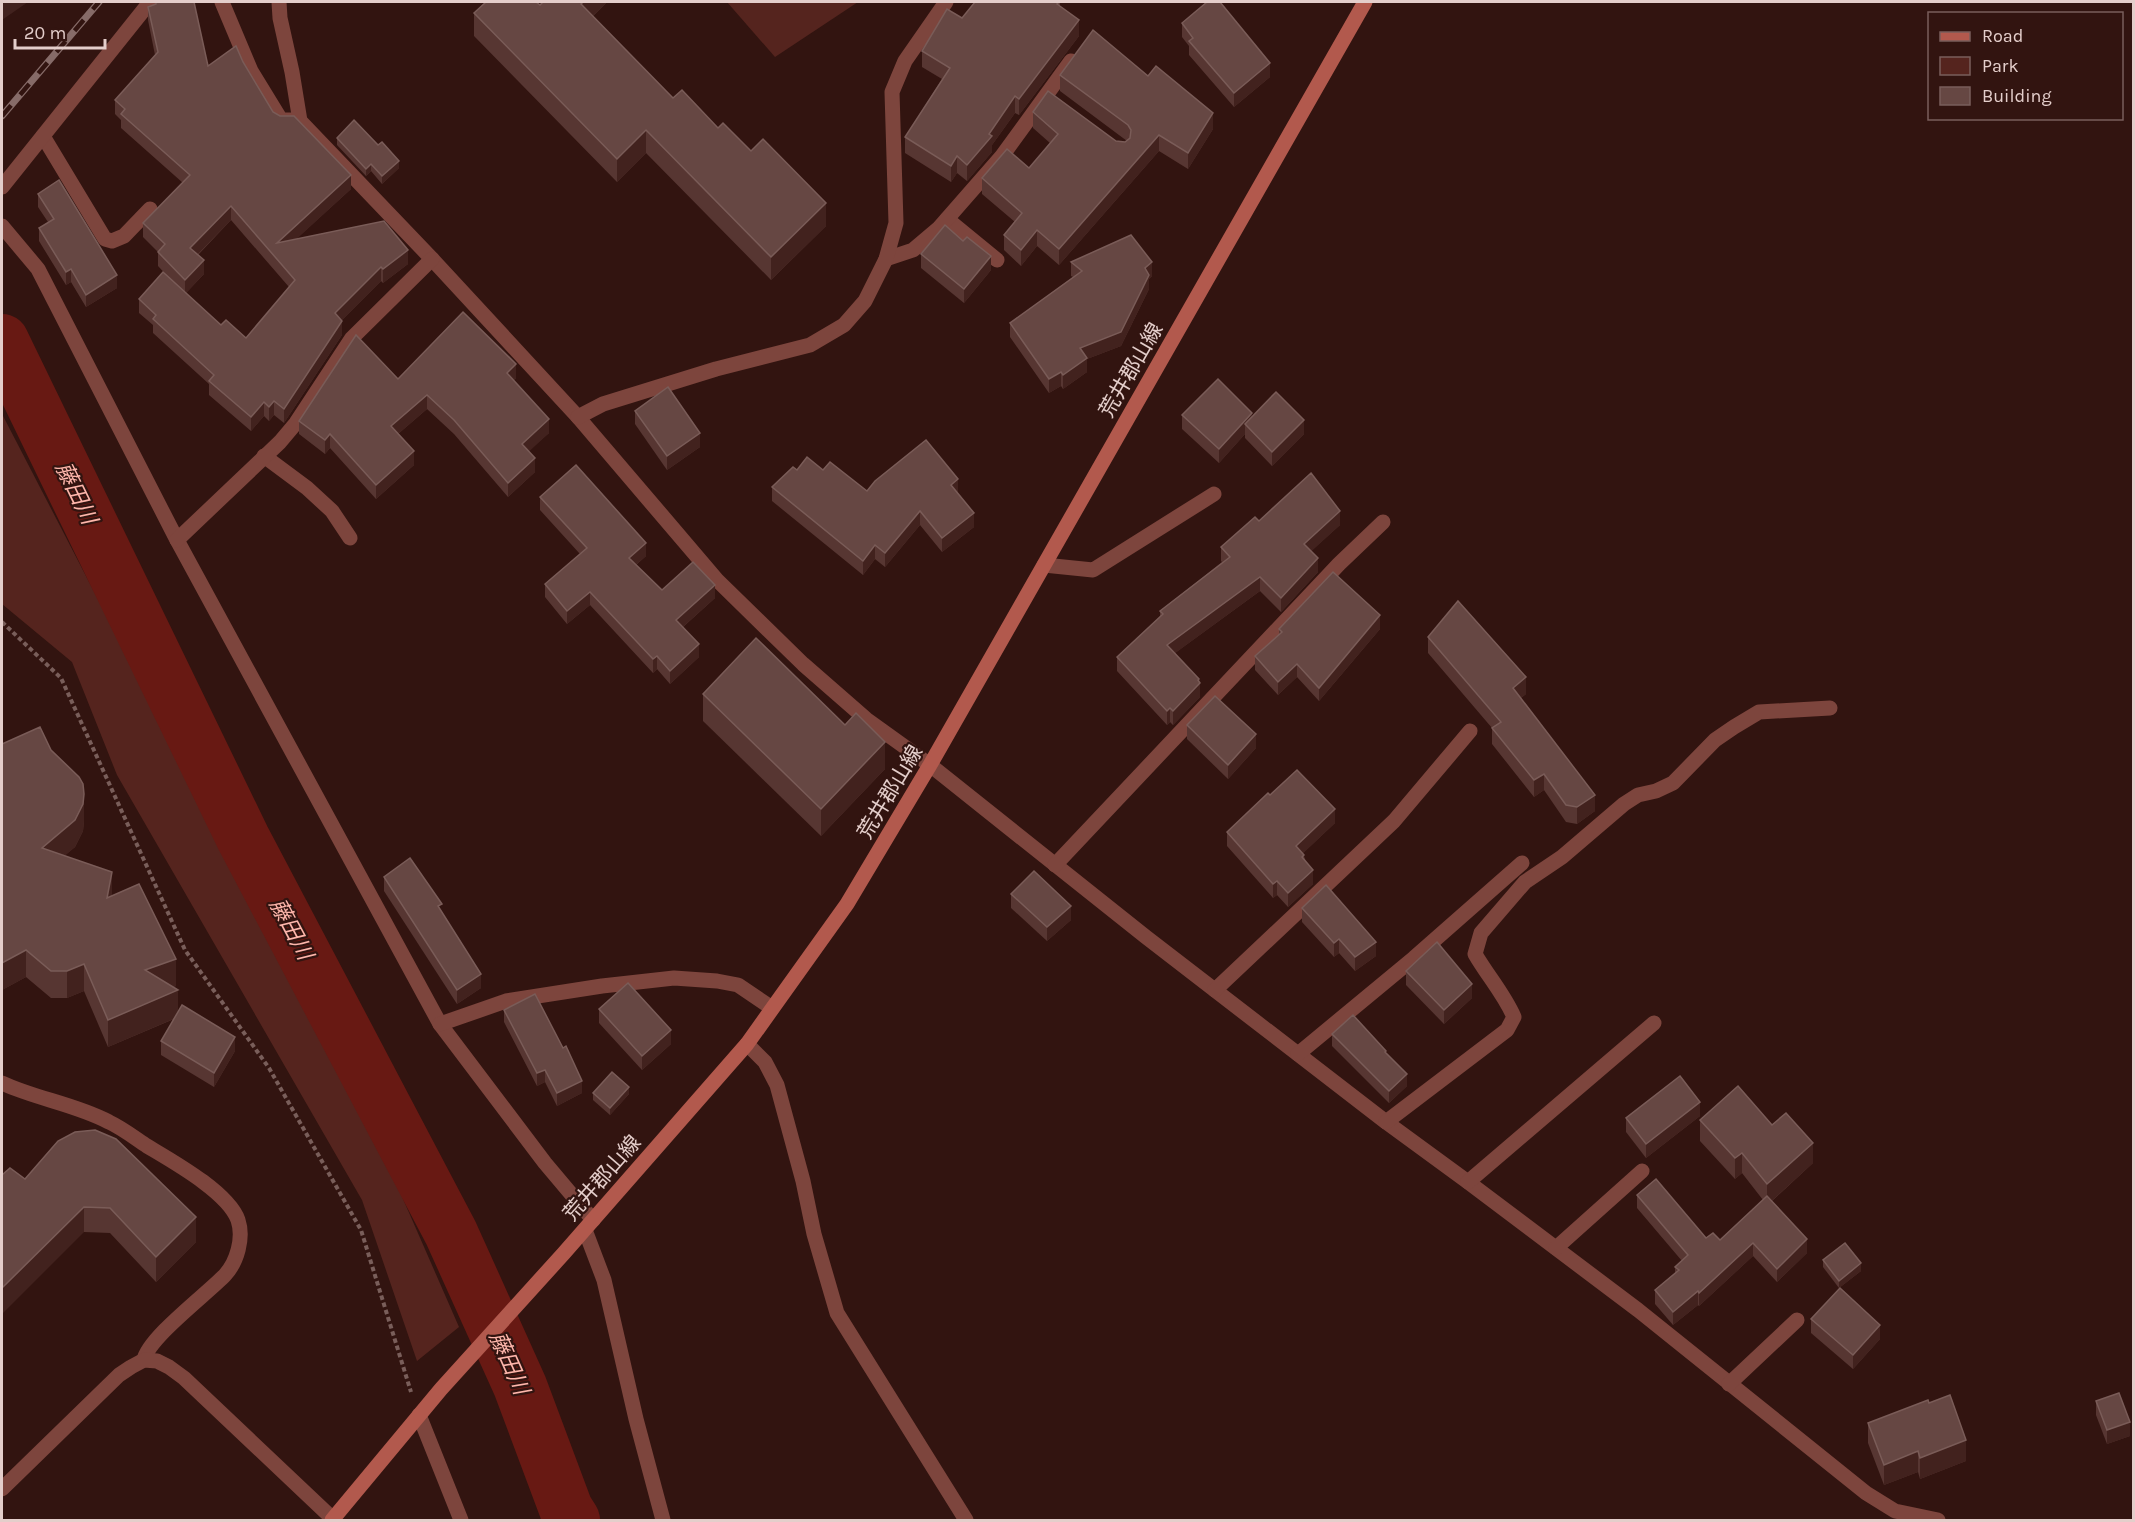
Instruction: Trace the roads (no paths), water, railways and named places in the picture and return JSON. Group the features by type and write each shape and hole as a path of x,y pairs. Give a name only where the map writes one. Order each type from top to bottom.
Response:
{"main road":[{"name":"荒井郡山線","path":"333,1520 441,1389 589,1225 747,1044 847,904 930,765 1365,2"}],"street":[{"path":"2,187 150,2"},
{"path":"222,2 251,71 281,120 300,121"},
{"path":"279,2 300,121 578,417 717,580 803,664 866,719 930,765 1386,1122 1638,1311 1866,1493 1895,1511 1938,1521"},
{"path":"578,417 603,404 716,369 810,345 844,325 865,301 886,259 896,224 892,92 905,61 946,2"},
{"path":"886,259 913,250 947,219 1051,97 1078,51"},
{"path":"43,136 105,239 112,241 124,236 150,209"},
{"path":"947,219 997,260"},
{"path":"3,231 38,269 177,540 440,1024 589,1225 592,1253 604,1280 636,1419 663,1521"},
{"path":"177,540 296,423 352,338 432,259"},
{"path":"264,456 307,488 332,511 350,538"},
{"path":"1044,565 1093,570 1214,494"},
{"path":"1055,865 1340,564 1383,522"},
{"path":"1386,1122 1507,1030 1514,1017 1508,1003 1485,973 1475,954 1481,933 1525,882 1562,857 1624,804 1638,795 1656,791 1673,783 1715,740 1759,712 1830,708"},
{"path":"1215,990 1394,821 1470,731"},
{"path":"1298,1054 1414,958 1522,863"},
{"path":"440,1024 506,1001 602,986 674,978 738,985 772,1008"},
{"path":"1468,1182 1654,1023"},
{"path":"747,1044 765,1062 777,1085 803,1181 814,1234 837,1313 966,1521"},
{"path":"2,1083 110,1122 203,1181 226,1203 237,1218 240,1232 234,1265 154,1341 145,1353 144,1360"},
{"path":"1556,1248 1642,1171"},
{"path":"1729,1384 1797,1320"},
{"path":"2,1489 119,1375 144,1360 157,1361 184,1378 333,1520"},
{"path":"419,1415 461,1521"}],"waterway":[{"name":"藤田川","path":"2,341 243,838 451,1233 520,1386 566,1509 573,1520"}],"railway":[{"path":"2,116 99,2"}]}
